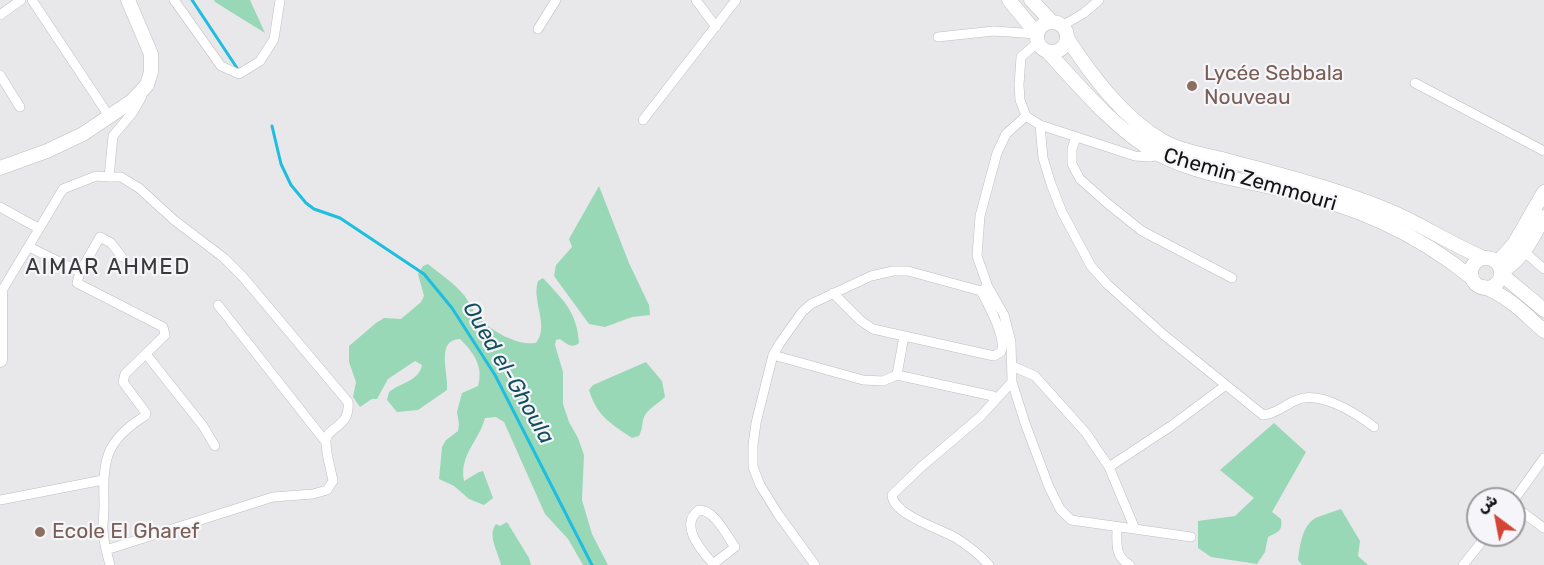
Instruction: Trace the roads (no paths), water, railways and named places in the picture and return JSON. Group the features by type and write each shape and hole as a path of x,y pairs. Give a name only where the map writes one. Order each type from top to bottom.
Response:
{"street":[{"path":"0,15 21,0"},
{"path":"32,0 109,116"},
{"path":"109,177 113,136 140,101 151,72 151,54 128,0"},
{"path":"174,0 221,66 239,74 260,61 274,39 280,0"},
{"path":"538,29 556,0"},
{"path":"696,0 716,27"},
{"path":"643,120 736,0"},
{"name":"Chemin Zemmouri","path":"1009,0 1041,43 1114,119 1140,142 1160,155 1189,166 1287,190 1374,217 1426,245 1484,287"},
{"name":"Chemin Zemmouri","path":"1031,0 1060,29 1089,71 1123,108 1149,132 1165,142 1355,198 1414,222 1496,267 1544,310"},
{"path":"1041,43 1042,25 1060,29 1099,0"},
{"path":"938,37 994,31 1061,50 1060,29"},
{"path":"1041,43 1023,54 1020,62 1020,100 1026,116 1040,125 1135,156 1149,158 1160,155"},
{"path":"0,75 20,107"},
{"path":"1415,82 1544,151"},
{"path":"0,168 47,151 83,134 132,101 147,85"},
{"path":"833,293 868,327 998,355 1002,349 1002,342 977,256 980,216 997,153 1006,134 1026,116"},
{"path":"1040,125 1043,158 1062,212 1091,266 1133,308 1263,415 1275,414 1296,400 1308,397 1323,399 1358,415 1374,427"},
{"path":"1076,137 1072,149 1072,164 1080,179 1142,231 1232,278"},
{"path":"0,360 0,293 63,189 96,176 121,177 139,188 174,220 224,258 243,277 348,402 349,412 325,441"},
{"path":"1484,287 1495,284 1496,267 1514,244 1544,192"},
{"path":"0,207 38,228"},
{"path":"1472,278 1473,265 1496,267 1515,264 1527,249 1544,217"},
{"path":"110,565 103,530 103,480 107,455 117,436 146,416 123,382 125,374 165,335 163,327 77,283 80,272 99,237 111,243 122,257"},
{"path":"28,247 80,272"},
{"path":"1527,249 1528,255 1544,269"},
{"path":"815,565 778,514 760,485 753,467 752,455 756,423 773,355 802,312 811,304 871,276 893,271 908,271 985,289 1004,315 1011,342 1012,382 1048,487 1060,509 1071,519 1191,537"},
{"path":"1484,287 1509,299 1544,331"},
{"path":"106,550 273,497 313,494 327,490 333,481 325,441 218,305"},
{"path":"897,375 904,336"},
{"path":"146,354 203,426 215,446"},
{"path":"773,355 863,380 883,381 897,375 993,396"},
{"path":"1012,366 1035,376 1086,433 1109,467 1134,529"},
{"path":"989,565 959,540 908,515 894,503 892,495 980,417 1012,382"},
{"path":"1109,467 1171,426 1226,385"},
{"path":"1523,487 1544,458"},
{"path":"0,500 103,480"},
{"path":"699,510 711,515 735,547 714,564 694,540 692,517 699,510"},
{"path":"1526,515 1544,528"},
{"path":"1117,527 1117,550 1120,558 1130,565"},
{"path":"1463,565 1477,547"}],"waterway":[{"name":"Oued el-Ghoula","path":"192,0 237,68"},
{"name":"Oued el-Ghoula","path":"272,126 281,164 291,185 306,203 314,209 340,218 424,274 452,308 495,375 592,565"}],"place":[{"name":"Lycée Sebbala Nouveau","path":"1192,86"},
{"name":"Ecole El Gharef","path":"40,532"}],"district":[{"name":"AIMAR AHMED","path":"108,268"}]}
